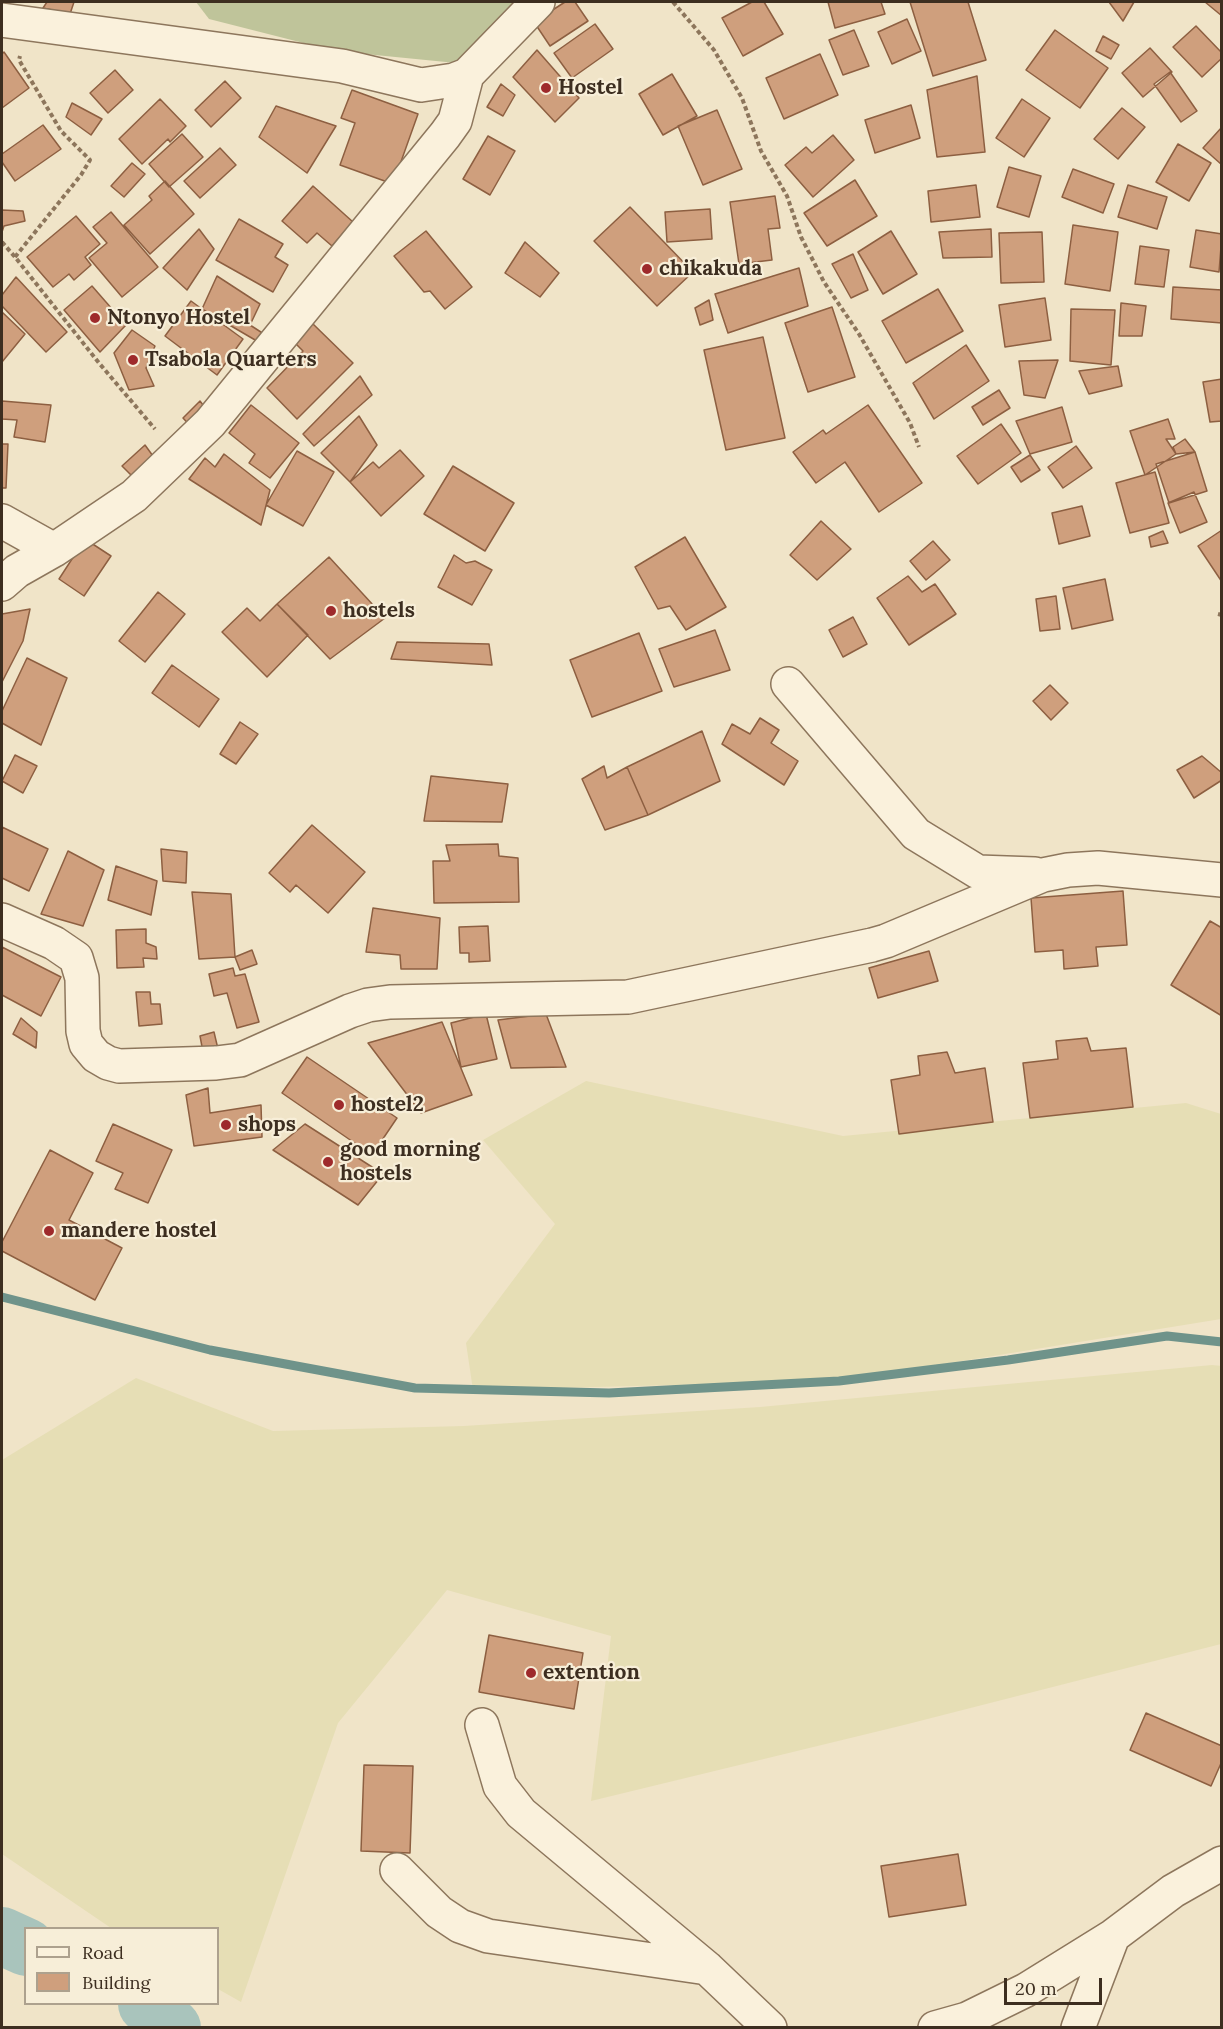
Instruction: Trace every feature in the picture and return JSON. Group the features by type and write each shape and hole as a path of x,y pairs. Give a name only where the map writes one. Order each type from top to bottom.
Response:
{"street":[{"path":"13,21 342,66 422,85 454,80 467,75 538,2"},
{"path":"9,578 134,496 210,423 445,135 455,121 467,75"},
{"path":"2,521 54,550"},
{"path":"788,684 916,834 978,872 1043,875"},
{"path":"2,920 54,943 76,958 82,978 83,1031 87,1044 96,1056 108,1063 127,1066 240,1060 350,1011 390,1002 628,997 886,941 1043,875 1068,870 1098,868 1221,880"},
{"path":"482,1725 500,1786 510,1801 530,1821 707,1968 770,2028"},
{"path":"935,2028 967,2019 1026,1990 1113,1936 1173,1891 1221,1863"},
{"path":"397,1870 439,1912 459,1926 488,1936 707,1968"},
{"path":"1078,2028 1113,1936"}],"path":[{"path":"673,2 714,50 742,98 761,151 787,196 801,237 824,282 858,334 910,423 919,447"},
{"path":"13,21 23,48 19,60 61,131 90,160 75,183 15,256"},
{"path":"2,242 99,363 177,455"}],"shaded area":[{"path":"586,1081 843,1136 1186,1103 1221,1114 1221,1319 839,1381 473,1390 466,1343 555,1224 483,1140"},
{"path":"1212,1365 1222,1366 1221,1644 904,1725 591,1801 611,1636 447,1590 338,1723 241,2002 219,1990 219,1927 110,1927 2,1854 2,1460 136,1378 273,1431 464,1426 760,1407"}],"green space":[{"path":"196,2 526,2 456,63 335,51 209,19"}],"building":[{"path":"47,2 74,2 70,14 43,8"},
{"path":"565,2 575,2 588,21 550,46 534,22"},
{"path":"752,2 764,2 783,34 743,56 722,18"},
{"path":"828,2 881,2 885,14 835,28"},
{"path":"910,2 968,2 986,60 933,76"},
{"path":"1109,2 1134,2 1123,21"},
{"path":"1205,2 1222,2 1222,16"},
{"path":"907,19 921,51 892,64 878,32"},
{"path":"595,24 613,49 572,78 554,53"},
{"path":"1196,26 1222,53 1222,58 1202,77 1173,47"},
{"path":"854,30 869,66 843,75 829,40"},
{"path":"1055,30 1108,68 1080,108 1026,70"},
{"path":"1103,36 1119,45 1111,59 1096,51"},
{"path":"1150,48 1172,72 1143,97 1122,73"},
{"name":"Hostel","path":"537,50 579,98 555,122 513,77"},
{"path":"4,52 29,88 2,108 2,54"},
{"path":"820,54 838,95 784,119 766,78"},
{"path":"115,70 133,90 108,113 90,93"},
{"path":"1170,72 1197,111 1181,122 1154,84"},
{"path":"672,74 697,116 663,135 639,94"},
{"path":"977,76 985,152 937,157 927,90"},
{"path":"225,81 241,98 211,127 195,110"},
{"path":"501,84 515,95 503,116 487,107"},
{"path":"352,90 418,114 393,184 340,165 355,123 341,118"},
{"path":"160,99 186,126 170,142 168,139 142,164 119,139"},
{"path":"1022,99 1050,118 1024,157 996,138"},
{"path":"72,103 102,119 91,135 66,117"},
{"path":"911,105 920,138 875,153 865,120"},
{"path":"276,106 336,126 307,173 259,137"},
{"path":"1122,108 1145,127 1118,159 1094,139"},
{"path":"717,110 742,169 703,185 678,126"},
{"path":"43,125 61,149 15,181 2,162 2,154"},
{"path":"1222,127 1222,165 1203,148"},
{"path":"182,134 203,157 169,187 149,164"},
{"path":"833,135 854,160 813,197 785,165 806,147 812,153"},
{"path":"488,136 515,151 490,195 463,179"},
{"path":"1178,144 1211,163 1189,201 1156,182"},
{"path":"220,148 236,165 200,198 184,181"},
{"path":"132,163 145,174 124,197 111,186"},
{"path":"1009,167 1041,176 1029,217 997,207"},
{"path":"1073,169 1114,184 1103,213 1062,197"},
{"path":"855,180 877,216 827,246 804,213"},
{"path":"165,181 194,214 150,254 124,225 152,200 149,196"},
{"path":"976,185 980,217 931,222 928,191"},
{"path":"1128,185 1167,197 1157,229 1118,217"},
{"path":"313,186 353,222 332,246 317,233 307,243 282,221"},
{"path":"775,196 780,228 768,229 772,260 739,264 730,202"},
{"path":"630,207 693,272 657,306 594,241"},
{"path":"710,209 712,239 667,242 665,212"},
{"path":"2,210 23,211 25,221 4,226 2,232"},
{"path":"111,212 158,267 122,297 89,258 107,243 93,227"},
{"path":"76,216 100,244 85,257 91,265 74,280 69,274 53,287 27,257"},
{"path":"239,219 283,244 275,257 288,265 273,292 216,260"},
{"path":"1073,225 1118,232 1110,291 1065,284"},
{"path":"199,229 214,249 187,290 163,268"},
{"path":"991,229 992,257 943,258 939,232"},
{"path":"1196,230 1222,234 1219,272 1190,267"},
{"path":"426,231 472,287 445,309 430,291 424,292 394,256"},
{"path":"891,231 917,274 883,294 858,252"},
{"path":"1042,232 1044,282 1001,283 999,233"},
{"path":"525,242 559,273 540,297 505,273"},
{"path":"1140,246 1169,250 1164,287 1135,284"},
{"path":"853,254 868,290 851,298 832,264"},
{"path":"799,268 808,306 728,333 715,294"},
{"path":"217,276 260,304 250,325 267,336 262,344 202,309"},
{"path":"16,277 67,332 46,352 2,306 2,295"},
{"name":"Ntonyo Hostel","path":"92,286 126,325 100,352 64,310"},
{"path":"1173,287 1222,290 1222,323 1171,319"},
{"path":"938,289 963,331 906,363 882,321"},
{"path":"1045,298 1051,340 1005,347 999,305"},
{"path":"709,300 713,320 700,325 695,308"},
{"path":"191,301 243,339 217,375 165,336"},
{"path":"1121,303 1146,306 1142,336 1119,336"},
{"path":"832,307 855,377 808,392 785,323"},
{"path":"1071,309 1115,310 1111,365 1070,361"},
{"path":"2,312 25,334 2,362"},
{"path":"312,323 353,363 297,419 267,388 303,351 293,341"},
{"name":"Tsabola Quarters","path":"132,330 155,346 146,368 154,386 129,390 114,353"},
{"path":"763,337 785,438 726,450 704,350"},
{"path":"966,345 989,381 934,419 913,383"},
{"path":"1058,360 1045,398 1024,395 1019,361"},
{"path":"1118,366 1122,386 1089,394 1079,371"},
{"path":"360,376 372,395 314,446 303,434"},
{"path":"1222,379 1222,421 1210,422 1203,382"},
{"path":"999,390 1010,408 983,425 972,407"},
{"path":"2,401 51,405 45,442 14,437 17,420 2,419"},
{"path":"200,401 209,413 193,429 183,418"},
{"path":"251,405 299,443 270,478 249,463 255,454 229,433"},
{"path":"868,405 922,483 879,512 845,462 816,483 793,452 823,430 826,434"},
{"path":"1062,407 1072,442 1030,454 1016,421"},
{"path":"359,416 377,445 350,482 321,453"},
{"path":"1168,419 1175,439 1166,439 1176,454 1145,475 1130,431"},
{"path":"1001,424 1021,453 978,484 957,456"},
{"path":"1185,439 1195,452 1176,454 1173,447"},
{"path":"2,444 8,444 6,488 2,488"},
{"path":"145,445 158,463 137,481 122,466"},
{"path":"1076,446 1092,468 1063,488 1048,467"},
{"path":"400,450 424,476 381,516 350,482 373,462 379,468"},
{"path":"297,451 334,472 303,526 266,505"},
{"path":"1195,452 1207,491 1169,503 1156,464"},
{"path":"224,454 270,490 261,525 189,479 205,458 215,467"},
{"path":"1030,455 1040,470 1021,482 1011,467"},
{"path":"453,466 514,503 485,551 424,514"},
{"path":"1155,472 1169,523 1130,533 1116,483"},
{"path":"1194,492 1207,522 1180,533 1168,503"},
{"path":"1082,506 1090,536 1059,544 1052,513"},
{"path":"821,521 851,549 817,580 790,555"},
{"path":"1222,530 1222,582 1198,546"},
{"path":"1163,531 1168,543 1151,547 1149,537"},
{"path":"685,537 726,607 686,630 670,606 658,609 635,567"},
{"path":"85,539 111,556 84,596 59,579"},
{"path":"933,541 950,560 926,580 910,561"},
{"path":"454,555 466,563 475,561 492,570 472,605 438,587"},
{"name":"hostels","path":"329,557 385,618 330,659 277,604"},
{"path":"908,576 922,592 935,584 956,614 909,645 877,598"},
{"path":"1105,579 1113,620 1072,629 1063,588"},
{"path":"158,592 185,614 145,662 119,641"},
{"path":"1056,596 1060,629 1040,631 1036,599"},
{"path":"277,604 308,635 267,677 222,632 247,608 260,621"},
{"path":"30,609 23,641 2,682 2,614"},
{"path":"853,617 867,644 843,657 829,630"},
{"path":"715,630 730,670 674,687 659,649"},
{"path":"639,633 662,691 592,717 570,660"},
{"path":"397,642 489,644 492,665 391,659"},
{"path":"27,658 67,678 41,745 2,723 2,711"},
{"path":"172,665 219,699 199,727 152,693"},
{"path":"1050,685 1068,703 1051,720 1033,701"},
{"path":"760,718 779,730 771,743 798,761 784,785 722,744 732,724 750,734"},
{"path":"240,722 258,734 236,764 220,754"},
{"path":"702,731 720,781 648,815 627,767"},
{"path":"15,755 37,766 23,793 2,781"},
{"path":"1202,756 1222,773 1222,780 1194,798 1177,770"},
{"path":"604,766 607,778 627,767 648,815 605,830 582,779"},
{"path":"431,776 508,784 502,822 424,821"},
{"path":"312,825 365,872 328,913 296,885 290,892 269,873"},
{"path":"2,827 48,849 29,891 2,878"},
{"path":"498,844 499,856 518,858 519,902 434,903 433,861 450,861 446,845"},
{"path":"161,849 187,852 186,883 163,881"},
{"path":"68,851 104,870 83,926 41,914"},
{"path":"116,866 157,881 151,915 108,900"},
{"path":"1123,891 1127,945 1096,947 1098,966 1064,969 1063,950 1035,952 1031,898"},
{"path":"192,892 231,894 235,957 199,959"},
{"path":"373,908 440,918 437,969 401,969 400,955 366,952"},
{"path":"1210,921 1222,928 1222,1016 1171,985"},
{"path":"488,926 490,961 469,962 469,953 460,953 459,927"},
{"path":"146,929 146,943 156,947 157,959 143,958 144,967 117,968 116,930"},
{"path":"2,947 61,977 41,1016 2,995"},
{"path":"252,950 257,964 240,970 235,957"},
{"path":"929,951 938,981 878,998 869,968"},
{"path":"233,968 235,976 245,974 259,1022 237,1028 227,993 214,996 209,974"},
{"path":"136,992 150,992 151,1004 160,1004 162,1024 139,1026"},
{"path":"486,1014 497,1059 461,1067 451,1023"},
{"path":"546,1014 566,1067 511,1068 498,1020"},
{"path":"21,1018 37,1032 36,1048 13,1034"},
{"path":"442,1022 472,1095 421,1113 368,1043"},
{"path":"214,1032 218,1049 203,1052 200,1036"},
{"path":"1087,1038 1091,1051 1126,1048 1133,1107 1030,1118 1023,1063 1058,1059 1056,1041"},
{"path":"947,1052 955,1073 985,1068 993,1122 899,1134 891,1080 920,1075 918,1056"},
{"name":"hostel2","path":"307,1057 397,1118 372,1155 282,1093"},
{"name":"shops","path":"208,1088 210,1113 261,1105 262,1137 194,1146 186,1095"},
{"path":"113,1124 172,1150 148,1203 115,1189 123,1173 96,1161"},
{"name":"good morning hostels","path":"305,1124 383,1174 358,1205 273,1150"},
{"name":"mandere hostel","path":"50,1150 93,1173 69,1220 122,1248 95,1300 2,1251 2,1242"},
{"name":"extention","path":"489,1635 583,1653 574,1709 479,1692"},
{"path":"1146,1713 1222,1746 1222,1761 1211,1786 1130,1750"},
{"path":"364,1765 413,1766 410,1853 361,1851"},
{"path":"958,1854 966,1905 889,1917 881,1866"}],"waterway":[{"path":"2,1297 210,1350 415,1388 609,1393 839,1381 1008,1360 1167,1336 1222,1342"},
{"path":"2,1936 24,1946"},
{"path":"148,2005 172,2028"}],"place":[{"name":"Hostel","path":"546,88"},
{"name":"chikakuda","path":"647,269"},
{"name":"Ntonyo Hostel","path":"95,318"},
{"name":"Tsabola Quarters","path":"133,360"},
{"name":"hostels","path":"331,611"},
{"name":"hostel2","path":"339,1105"},
{"name":"shops","path":"226,1125"},
{"name":"good morning hostels","path":"328,1162"},
{"name":"mandere hostel","path":"49,1231"},
{"name":"extention","path":"531,1673"}]}
